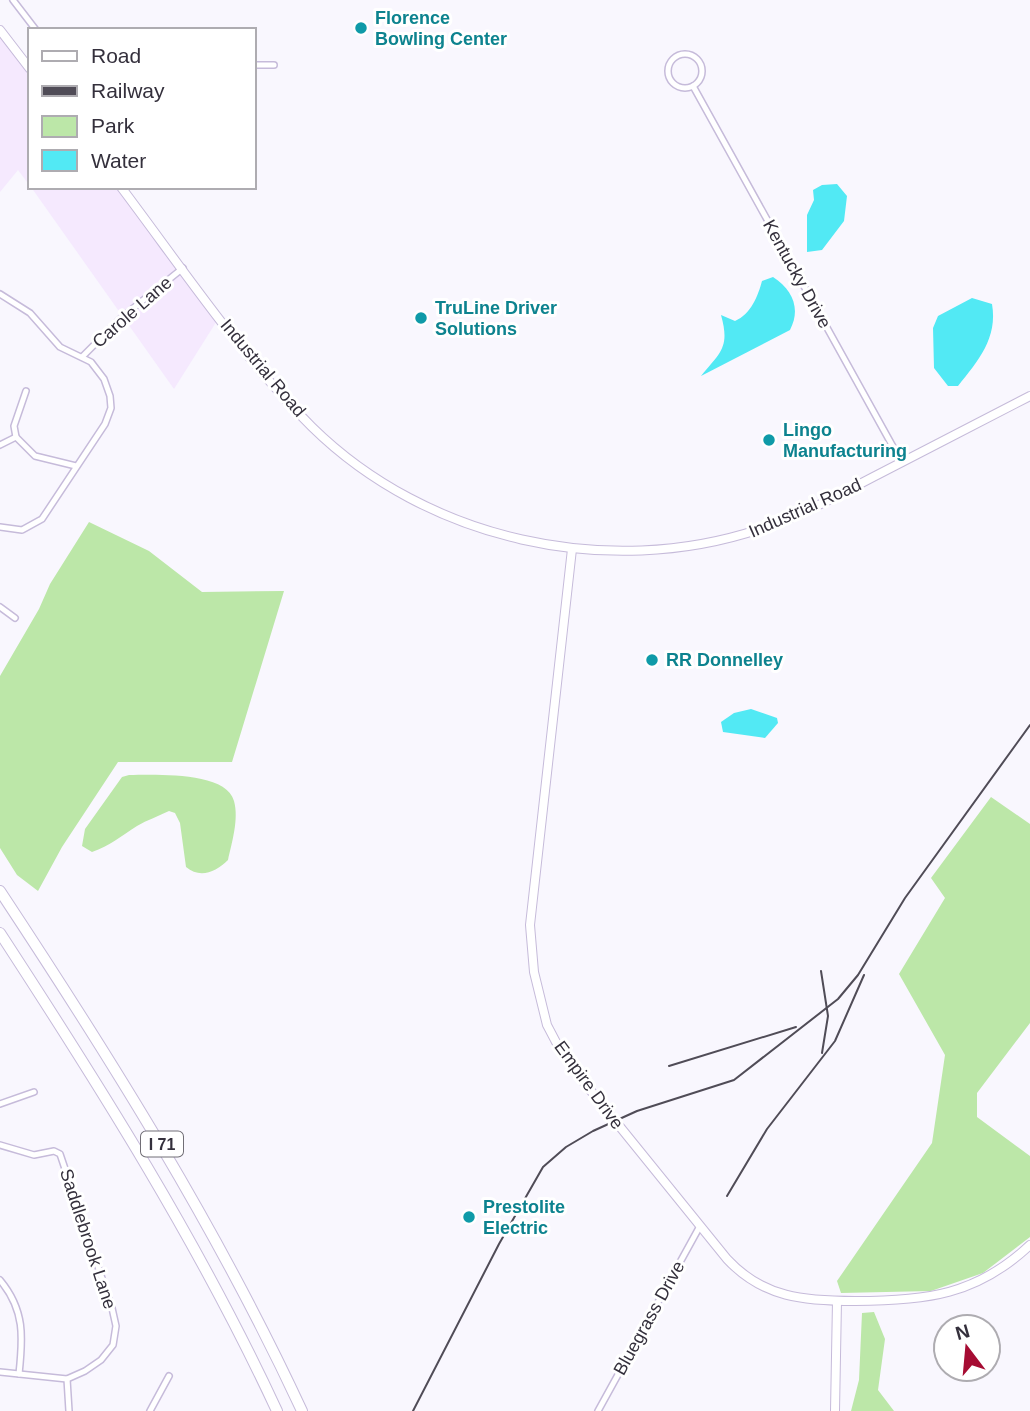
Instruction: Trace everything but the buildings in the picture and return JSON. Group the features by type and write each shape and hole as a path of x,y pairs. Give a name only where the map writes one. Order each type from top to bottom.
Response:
{"highway":[{"name":"I 71","path":"0,891 125,1081 184,1181 238,1279 302,1411"},
{"name":"I 71","path":"0,933 105,1093 164,1192 218,1290 277,1411"}],"street":[{"path":"13,0 34,28"},
{"path":"0,30 28,66"},
{"path":"686,54 699,61 701,77 693,86 679,87 670,78 669,67 675,57 686,54"},
{"path":"256,65 274,65"},
{"name":"Kentucky Drive","path":"693,86 902,463"},
{"name":"Industrial Road","path":"123,189 275,388 313,428 353,461 415,500 463,523 520,540 572,549 650,550 741,536 813,508 1030,396"},
{"name":"Carole Lane","path":"82,357 121,318 183,268"},
{"path":"0,294 30,313 60,346 82,357 104,379 111,408 105,424 35,524 22,530 0,527"},
{"path":"26,391 14,426 16,437 35,456 76,466"},
{"path":"0,445 16,437"},
{"name":"Empire Drive","path":"572,549 530,925 534,972 547,1025 574,1070 738,1271 759,1286 801,1300 923,1299 947,1294 993,1274 1030,1245"},
{"path":"0,607 15,618"},
{"path":"0,1104 34,1092"},
{"name":"Saddlebrook Lane","path":"0,1144 34,1155 54,1151 60,1154 112,1308 116,1332 110,1351 93,1366 67,1379"},
{"name":"Bluegrass Drive","path":"598,1411 700,1226"},
{"path":"0,1280 21,1318 23,1330 19,1374"},
{"path":"835,1411 837,1301"},
{"path":"0,1372 67,1379 69,1411"},
{"path":"150,1411 169,1376"}],"shaded area":[{"path":"0,30 28,66 28,183 18,170 0,192"},
{"path":"32,189 123,189 220,316 174,389"}],"green space":[{"path":"89,522 149,551 202,592 284,591 232,762 118,762 62,847 38,891 17,875 0,848 0,676 39,609 50,584"},
{"path":"122,777 188,777 218,784 228,791 234,801 236,815 228,860 218,868 202,873 186,867 180,823 175,813 169,811 98,850 92,852 82,846 85,829"},
{"path":"991,797 1030,824 1030,1023 977,1093 977,1117 1030,1156 1030,1237 983,1273 931,1291 841,1293 837,1281 932,1143 945,1055 899,974 945,898 931,878"},
{"path":"874,1312 885,1339 878,1390 894,1411 851,1411 859,1380 862,1313"}],"water":[{"path":"837,184 847,196 844,221 822,250 807,252 807,215 814,200 813,190 822,185"},
{"path":"773,277 786,288 795,307 790,330 701,376 722,349 724,326 721,315 735,321 741,318 753,304 762,281"},
{"path":"972,298 992,304 992,328 985,348 958,386 948,386 934,368 933,328 938,316"},
{"path":"751,709 777,718 778,723 765,738 723,732 721,722 734,713"}],"railway":[{"path":"413,1411 499,1244 543,1167 566,1147 593,1131 637,1111 734,1080 838,999 858,975 905,898 1030,725"},
{"path":"821,971 828,1016 822,1053"},
{"path":"727,1196 767,1129 835,1041 864,975"},
{"path":"669,1066 796,1027"}],"place":[{"name":"Florence Bowling Center","path":"361,28"},
{"name":"TruLine Driver Solutions","path":"421,318"},
{"name":"Lingo Manufacturing","path":"769,440"},
{"name":"RR Donnelley","path":"652,660"},
{"name":"Prestolite Electric","path":"469,1217"}]}
